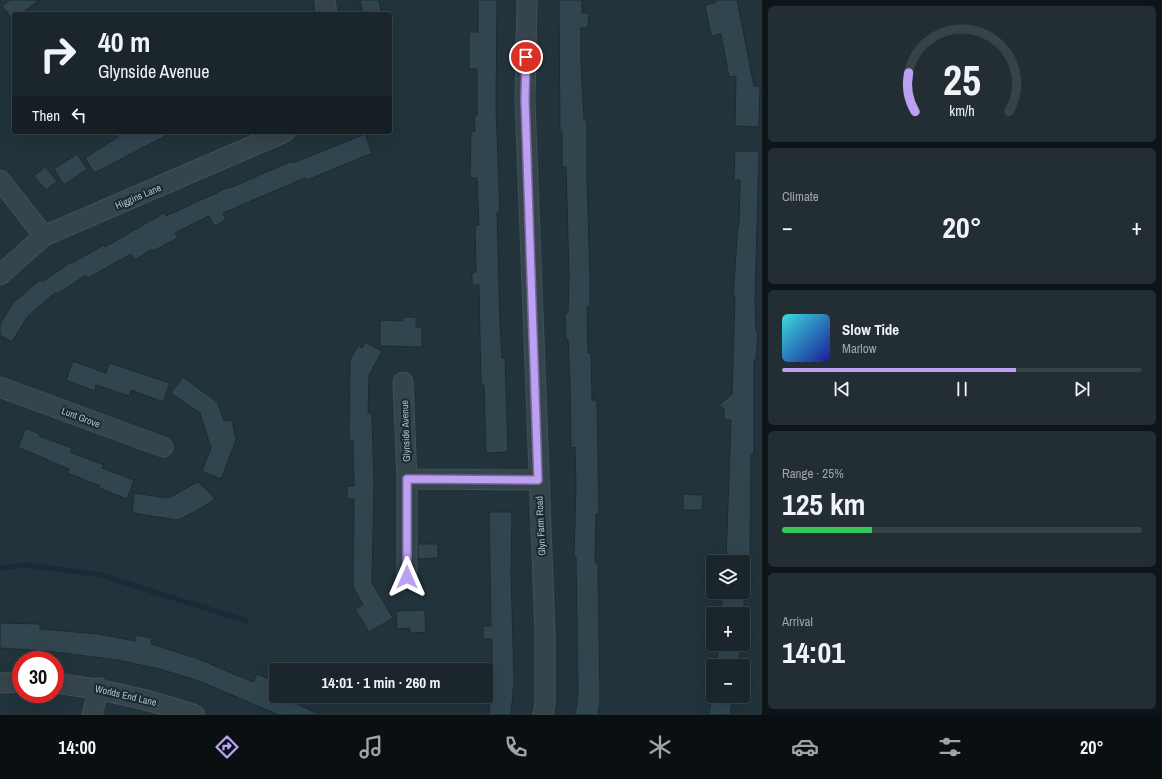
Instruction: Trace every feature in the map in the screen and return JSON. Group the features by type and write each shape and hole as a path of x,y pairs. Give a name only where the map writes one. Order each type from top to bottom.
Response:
{"street":[{"path":"324,0 327,12"},
{"name":"Glyn Farm Road","path":"526,0 525,100 538,480 545,632 545,702 543,715"},
{"name":"Higgins Lane","path":"0,275 44,236 280,134"},
{"path":"0,180 44,236"},
{"name":"Glynside Avenue","path":"403,382 407,479 407,577"},
{"name":"Lunt Grove","path":"0,386 163,447"},
{"path":"407,479 538,480"},
{"path":"0,682 12,682"},
{"name":"Worlds End Lane","path":"64,684 98,688 154,701 195,715"},
{"path":"92,715 98,688"}],"building":[{"path":"10,0 39,0 24,12 12,12 12,19 2,6"},
{"path":"360,0 379,0 381,12 363,12"},
{"path":"478,0 497,0 496,108 500,212 497,212 500,324 502,358 505,358 508,452 486,453 484,385 481,385 479,285 472,285 472,273 476,272 475,225 479,225 477,178 470,178 471,132 475,131 474,116 477,116 477,69 469,69 469,32 478,32"},
{"path":"559,0 582,0 582,13 589,13 588,28 581,28 581,65 584,120 587,120 590,279 590,307 587,307 588,353 591,353 592,400 597,400 599,514 596,514 595,562 598,565 600,702 598,715 575,715 578,695 576,557 574,557 576,486 575,447 571,448 570,381 565,313 568,313 569,274 566,167 562,167 562,132 560,132"},
{"path":"715,0 737,0 754,86 760,86 759,127 735,126 736,76 729,77 721,34 711,36 705,5 715,3"},
{"path":"116,134 169,134 94,173 85,158 118,137"},
{"path":"365,134 372,153 310,179 305,180 305,178 223,213 226,220 214,226 209,216 175,233 178,238 153,251 152,249 135,260 131,254 88,278 86,275 57,294 56,292 27,317 12,342 0,335 0,324 13,303 40,280 42,282 71,262 72,263 104,245 105,247 164,213 166,216 229,187 230,188 292,161 293,163"},
{"path":"735,151 759,151 755,300 756,332 758,332 756,360 754,360 754,454 751,454 750,562 750,555 726,555 731,420 724,420 724,409 719,405 732,394 735,296 733,296 739,225 740,180 734,180"},
{"path":"77,154 87,169 64,185 54,169"},
{"path":"45,167 57,181 46,190 34,176"},
{"path":"403,317 416,317 416,327 422,327 422,347 380,346 380,320 403,321"},
{"path":"365,342 382,351 369,375 368,413 372,413 374,486 372,583 393,618 369,632 355,609 363,605 353,586 354,499 347,499 347,486 354,486 353,440 349,440 350,360 358,346 362,348"},
{"path":"73,361 106,373 109,363 170,383 163,402 131,390 129,396 96,385 95,391 66,380"},
{"path":"183,377 217,402 224,421 232,420 236,440 221,479 202,471 211,448 200,413 171,393"},
{"path":"26,428 40,434 39,436 72,448 70,452 104,465 102,468 134,480 127,499 99,488 100,486 68,473 69,469 18,447"},
{"path":"198,482 215,498 207,505 178,520 132,513 134,493 168,498"},
{"path":"683,494 703,495 702,510 683,510"},
{"path":"489,512 512,512 511,572 514,681 511,715 489,715 490,703 493,703 492,639 483,639 483,626 491,626"},
{"path":"418,544 438,544 438,558 418,559"},
{"path":"722,599 744,599 744,607 722,607"},
{"path":"425,610 426,632 410,633 410,628 397,629 396,611"},
{"path":"0,623 40,624 40,629 99,634 135,641 136,635 152,638 151,644 196,658 253,682 257,674 269,679 269,703 295,703 320,715 279,715 199,681 160,669 118,660 64,653 64,651 0,648"},
{"path":"718,651 740,651 740,659 717,659"},
{"path":"711,703 732,703 730,715 709,715"}],"waterway":[{"path":"0,568 27,565 101,575 246,621"}],"route":[{"path":"407,577 407,479 538,480 525,100 526,57"}]}
